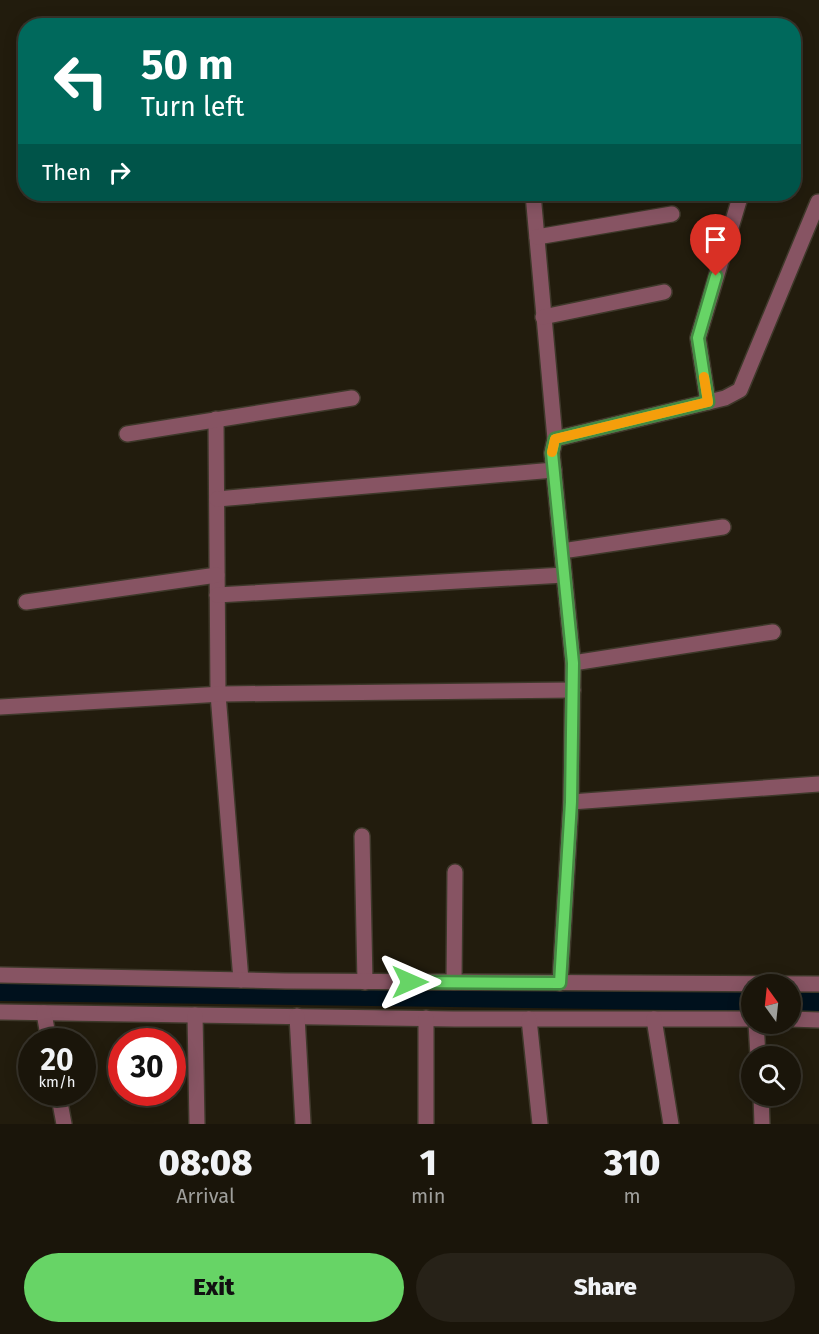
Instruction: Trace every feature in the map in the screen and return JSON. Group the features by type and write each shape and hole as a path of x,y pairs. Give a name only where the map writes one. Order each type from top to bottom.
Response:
{"street":[{"path":"534,201 555,439 552,453 573,663 571,802 560,983"},
{"path":"708,402 698,338 739,201"},
{"path":"555,439 725,398 740,390 818,202"},
{"path":"537,237 672,214"},
{"path":"543,317 664,292"},
{"path":"127,434 352,398"},
{"path":"216,419 218,694 241,980"},
{"path":"217,499 554,470"},
{"path":"562,551 723,527"},
{"path":"26,602 217,575"},
{"path":"217,595 564,575"},
{"path":"573,663 773,632"},
{"path":"0,707 218,694 573,690"},
{"path":"571,802 819,784"},
{"path":"362,836 365,982"},
{"path":"454,982 455,872"},
{"path":"0,975 365,982 819,984"},
{"path":"0,1012 529,1019 741,1019"},
{"path":"44,1012 47,1028"},
{"path":"195,1015 197,1124"},
{"path":"297,1016 303,1124"},
{"path":"426,1018 426,1124"},
{"path":"529,1019 540,1124"},
{"path":"654,1019 671,1124"},
{"path":"801,1019 819,1020"},
{"path":"61,1106 64,1124"},
{"path":"761,1106 762,1124"}],"waterway":[{"path":"0,990 741,1000"},
{"path":"801,1001 819,1001"}],"slow traffic":[{"path":"552,452 555,439 708,402 704,377"}],"route":[{"path":"410,982 560,983 571,802 573,663 552,453 555,439 708,402 698,338 716,276"}]}
